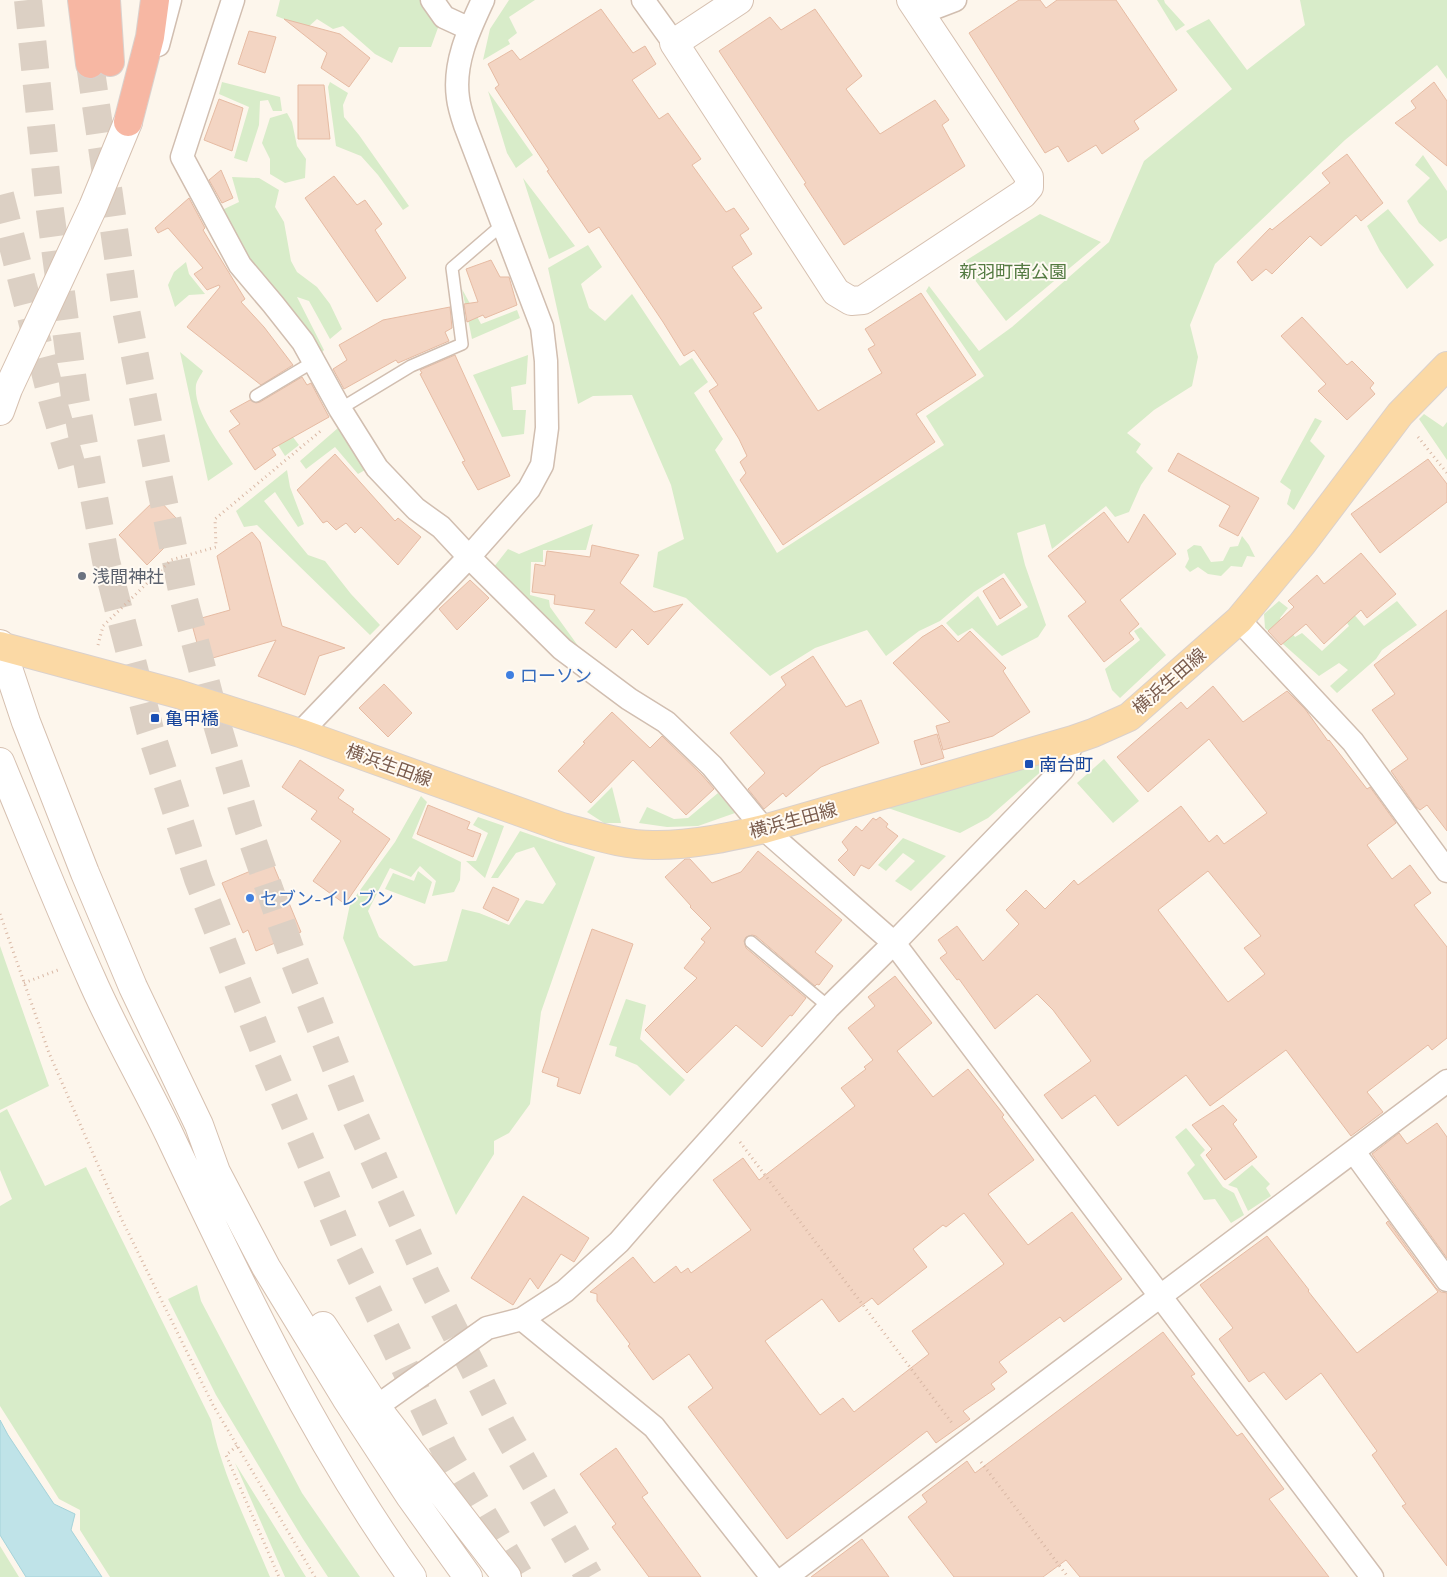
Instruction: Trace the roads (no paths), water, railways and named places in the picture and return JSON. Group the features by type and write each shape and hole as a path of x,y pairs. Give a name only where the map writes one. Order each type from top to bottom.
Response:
{"highway":[{"path":"82,0 100,63 106,0"},
{"path":"128,122 150,37 155,0"}],"main road":[{"name":"横浜生田線","path":"0,645 178,694 300,732 562,827 626,843 656,846 722,839 1073,740 1129,717 1239,620 1302,544 1400,414 1447,366"}],"street":[{"path":"0,411 8,389 93,207 162,33 170,0"},
{"path":"233,0 182,157 240,266 297,334 341,411 377,468 416,509 441,526 469,557 562,649 623,694 666,722 712,766 764,828 894,943 1372,1577"},
{"path":"432,0 444,16 470,29"},
{"path":"300,732 469,557 529,489 542,465 547,428 546,360 542,327 464,125 458,97 458,75 462,48 483,0"},
{"path":"643,0 674,43 836,292 851,301 863,300 1023,194 1029,187 1029,177 916,7 955,0"},
{"path":"674,43 738,0"},
{"path":"1239,620 1353,742 1447,871"},
{"path":"0,645 26,722 85,873 134,987 199,1125 216,1172 266,1267 346,1398 410,1496 468,1577"},
{"path":"376,1407 487,1328 522,1318 565,1291 619,1242 830,1007 1063,769 1073,740"},
{"path":"0,762 91,980 154,1104 230,1264 309,1413 356,1494 412,1577"},
{"path":"786,1577 1447,1081"},
{"path":"154,1104 333,1410 395,1506 446,1577"},
{"path":"199,1125 307,1302 376,1407 507,1577"},
{"path":"1354,1152 1447,1280"},
{"path":"522,1318 654,1426 772,1577"}],"lane":[{"path":"341,411 411,366 462,344 452,268 503,224"},
{"path":"256,396 313,362"},
{"path":"751,942 830,1007"}],"water":[{"path":"0,1420 54,1504 75,1514 71,1530 102,1577 26,1577 0,1535"}],"tunnel":[{"path":"28,0 49,203 75,397 106,561 150,730 198,879 267,1058 346,1247 446,1452 520,1577"},
{"path":"90,64 125,305 160,484 184,600 216,721 247,825 294,960 356,1119 428,1279 503,1427 589,1577"},
{"path":"0,195 52,399 73,470"}],"place":[{"name":"浅間神社","path":"82,576"},
{"name":"ローソン","path":"510,675"},
{"name":"亀甲橋","path":"155,718"},
{"name":"南台町","path":"1029,764"},
{"name":"セブン-イレブン","path":"250,898"}],"park label":[{"name":"新羽町南公園","path":"1013,271"}]}
